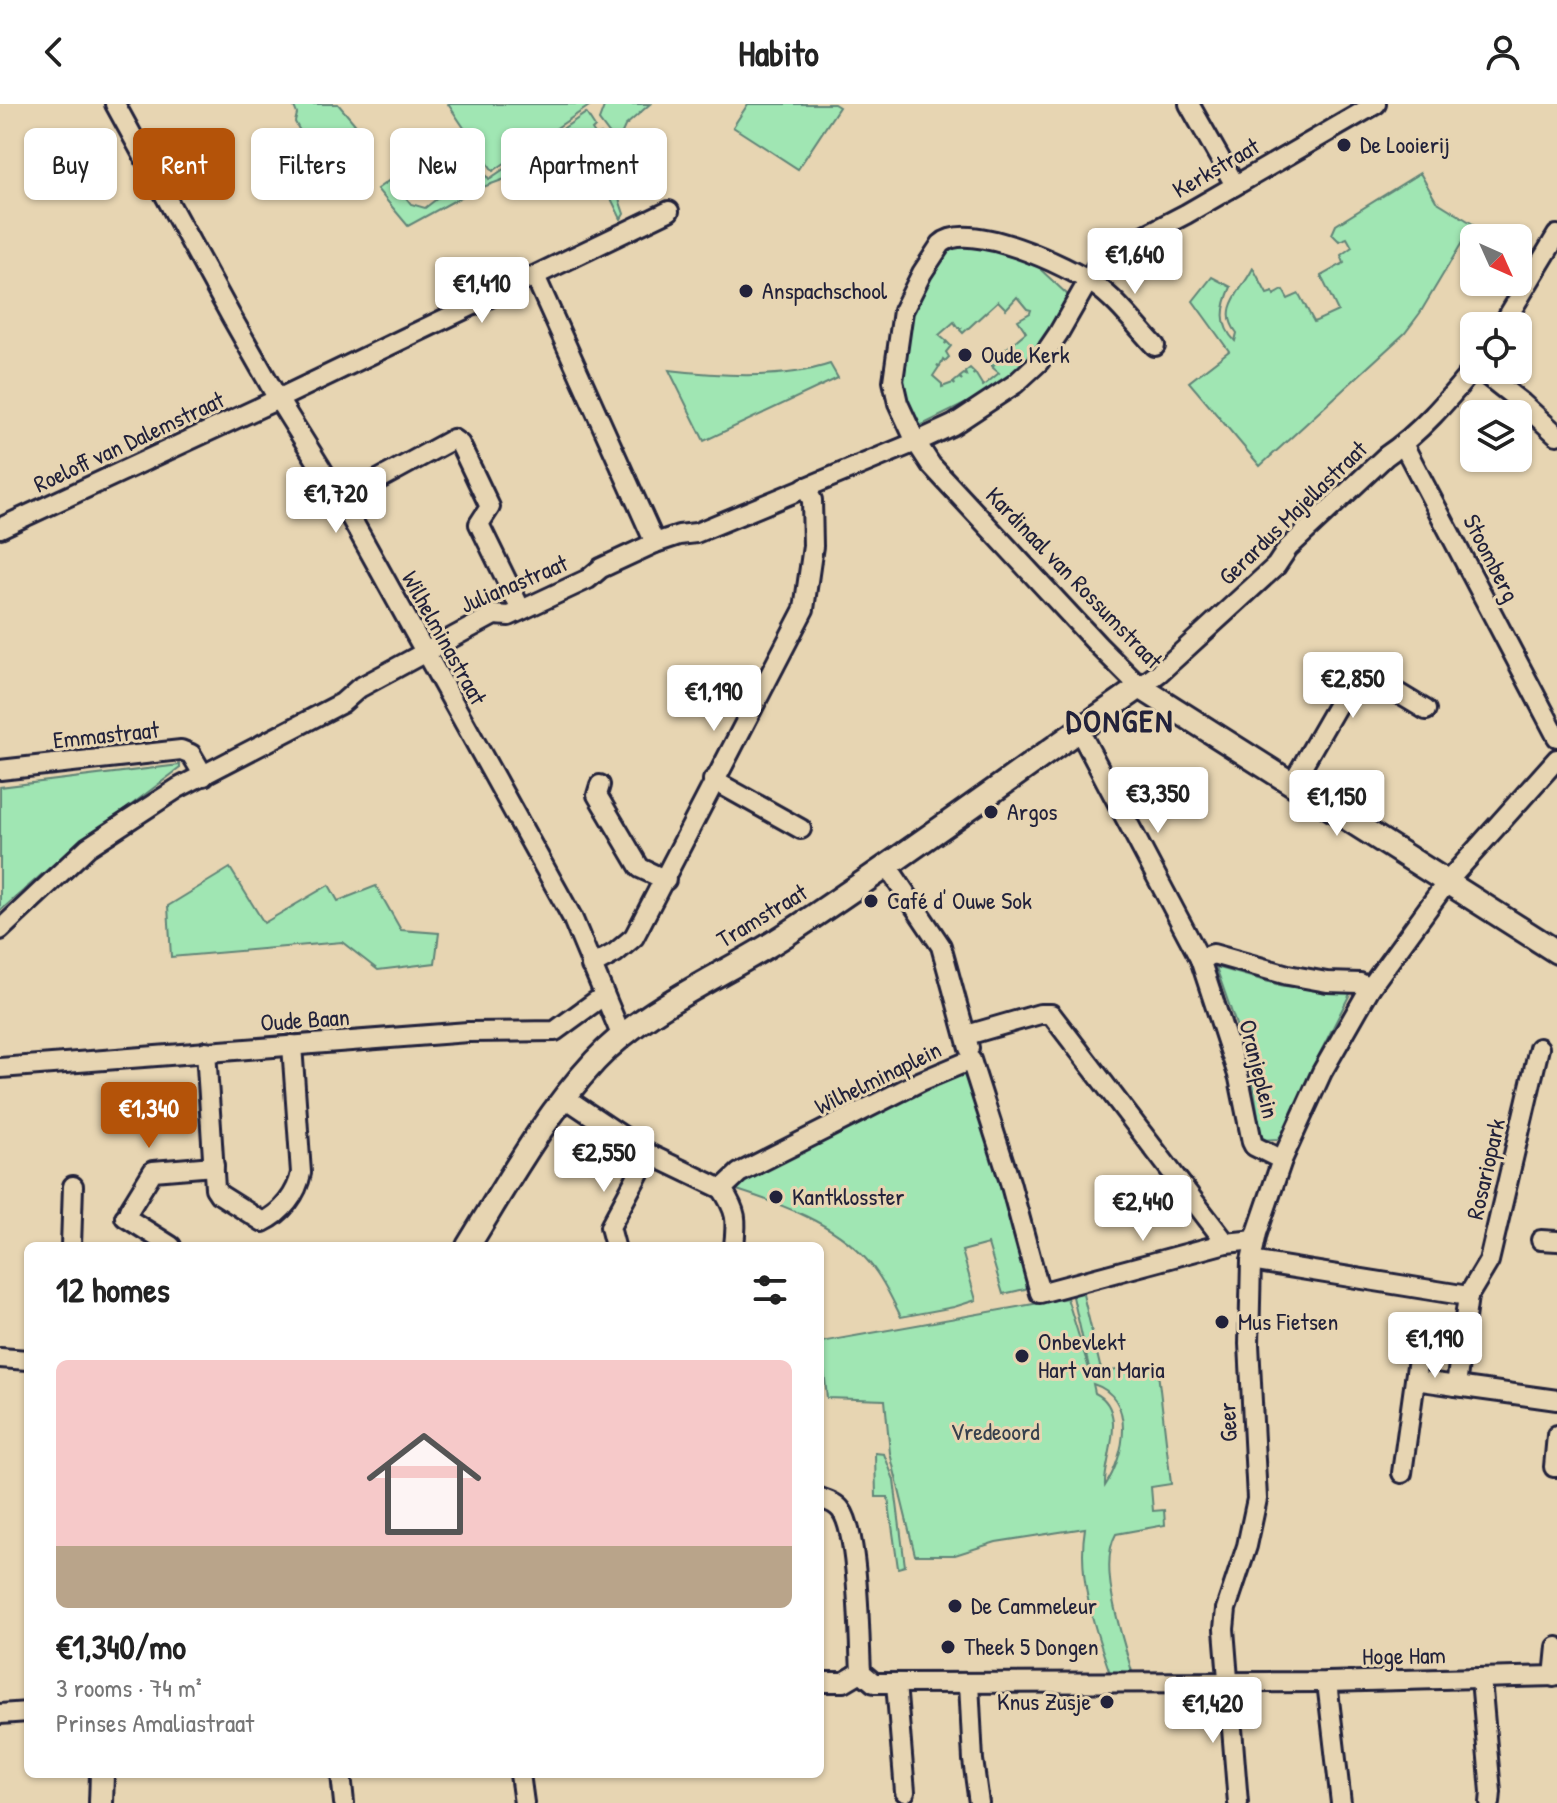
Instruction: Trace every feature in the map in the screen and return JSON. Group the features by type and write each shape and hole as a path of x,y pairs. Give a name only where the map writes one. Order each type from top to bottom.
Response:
{"street":[{"name":"Wilhelminastraat","path":"115,104 278,399 341,500 572,917 622,1037"},
{"path":"1189,104 1235,185"},
{"name":"Kerkstraat","path":"916,442 953,425 1015,384 1039,362 1107,255 1376,104"},
{"name":"Roeloff van Dalemstraat","path":"0,528 278,399 669,211"},
{"path":"1510,312 1557,235"},
{"path":"916,442 895,392 896,355 905,306 947,238 979,238 1052,259 1096,286 1155,346"},
{"path":"535,276 655,543"},
{"name":"Gerardus Majellastraat","path":"1140,687 1279,563 1288,548 1386,456 1403,444 1461,384"},
{"path":"1498,384 1557,435"},
{"path":"341,500 453,439 460,444 490,507 479,524 521,610"},
{"name":"Julianastraat","path":"0,930 88,847 178,788 342,703 359,688 494,615 509,616 655,543 696,533 916,442"},
{"name":"Kardinaal van Rossumstraat","path":"916,442 931,465 1018,561 1140,687 1557,952"},
{"name":"Stoomberg","path":"1403,444 1557,737"},
{"path":"591,966 615,953 634,937 804,609 813,546 812,500 805,487"},
{"path":"1293,782 1358,669 1426,710"},
{"name":"Tramstraat","path":"470,1242 564,1097 596,1060 622,1037 888,867 1140,687"},
{"path":"1079,730 1200,959 1213,954 1288,975 1327,982 1360,983 1370,988"},
{"name":"Emmastraat","path":"0,770 181,750 191,754 204,776"},
{"path":"1447,882 1557,759"},
{"path":"713,780 801,829"},
{"path":"600,785 597,795 640,868 666,880"},
{"path":"888,867 941,946 967,1035 971,1060"},
{"name":"Oranjeplein","path":"1200,959 1239,1078 1252,1142 1254,1146 1282,1160 1322,1072 1370,988 1447,882"},
{"name":"Oude Baan","path":"0,1068 468,1032 555,1031 603,996"},
{"path":"967,1035 1040,1014 1051,1014 1226,1243 1255,1240"},
{"path":"206,1051 215,1188 219,1194 263,1222 278,1215 299,1183 301,1173 292,1045"},
{"name":"Rosariopark","path":"1456,1386 1468,1296 1489,1261 1539,1048"},
{"name":"Wilhelminaplein","path":"722,1189 739,1173 921,1081 971,1060 1010,1182 1040,1293 1226,1243"},
{"path":"564,1097 649,1154 722,1189 737,1219 734,1242"},
{"path":"614,1242 610,1227 649,1154"},
{"name":"Geer","path":"1238,1803 1224,1629 1226,1609 1246,1550 1257,1499 1249,1344 1251,1261 1282,1160"},
{"path":"166,1242 127,1213 153,1171 214,1166"},
{"path":"71,1242 73,1186"},
{"path":"1251,1261 1468,1296"},
{"path":"1402,1473 1419,1351"},
{"path":"0,1358 24,1360"},
{"path":"1415,1380 1557,1400"},
{"path":"1557,1435 1554,1467 1557,1467"},
{"path":"824,1500 835,1504 848,1525 857,1587 861,1672 844,1682 824,1682"},
{"name":"Hoge Ham","path":"861,1672 874,1683 1481,1679 1555,1676 1557,1647"},
{"name":"Hoge Ham","path":"1481,1679 1490,1803"},
{"path":"1327,1682 1341,1803"},
{"path":"896,1683 905,1792"},
{"path":"969,1683 973,1760 979,1803"},
{"path":"0,1714 24,1712"},
{"path":"101,1803 102,1778"},
{"path":"341,1778 344,1803"},
{"path":"521,1778 524,1803"}],"green space":[{"path":"293,104 338,104 355,124 349,128 298,128 295,122 297,114"},
{"path":"448,104 592,104 557,128 501,128 501,166 493,171 485,159 485,128 464,128"},
{"path":"605,104 650,104 624,128 605,128 599,120"},
{"path":"748,104 834,104 839,107 798,169 733,127"},
{"path":"586,113 595,127 594,128 564,128"},
{"path":"501,171 501,180 485,186 485,178 489,179"},
{"path":"1420,173 1436,201 1473,224 1460,224 1460,246 1405,333 1260,466 1189,382 1229,351 1193,301 1212,277 1231,287 1224,322 1235,341 1237,333 1232,324 1231,307 1253,268 1267,294 1273,292 1274,295 1283,290 1288,299 1299,294 1314,322 1338,311 1321,276 1344,263 1341,255 1352,247 1347,238 1339,241 1332,234 1336,225"},
{"path":"390,180 390,200 408,200 425,208 435,200 456,200 408,226 377,189"},
{"path":"612,200 619,200 624,214 621,219"},
{"path":"969,244 1044,259 1041,270 1070,297 1035,353 989,392 918,427 902,392 902,328 942,254 954,246","holes":["1017,297 1031,310 1030,313 1018,320 1026,332 989,363 999,373 983,386 970,368 966,375 960,377 962,380 959,378 954,382 955,385 942,387 933,376 939,367 937,365 940,366 943,359 945,361 949,357 946,352 951,346 947,342 945,344 946,341 939,335 954,322 963,333 998,301 1006,309"]},
{"path":"830,364 838,378 704,441 669,370 772,375"},
{"path":"180,765 56,862 0,911 0,787"},
{"path":"230,868 264,923 329,885 338,901 376,886 401,930 439,933 435,963 378,970 342,942 171,957 168,906"},
{"path":"1216,967 1283,986 1352,990 1314,1065 1288,1127 1278,1139 1262,1140 1250,1065"},
{"path":"963,1072 968,1075 1004,1189 1030,1285 1025,1289 1003,1294 988,1244 962,1251 976,1300 901,1317 871,1265 839,1235 789,1208 737,1190 740,1179"},
{"name":"Vredeoord","path":"1082,1290 1104,1372 1157,1364 1171,1484 1151,1487 1153,1511 1164,1510 1165,1525 1116,1534 1109,1565 1118,1623 1133,1675 1110,1673 1104,1656 1085,1583 1085,1528 996,1542 955,1555 915,1555 890,1453 885,1400 827,1398 824,1341 1067,1298 1090,1372 1072,1292","holes":["1093,1384 1107,1391 1121,1415 1122,1444 1105,1486 1113,1424 1111,1411 1095,1393"]},
{"path":"875,1453 884,1454 894,1480 905,1566 898,1568 888,1497 876,1497"}],"place":[{"name":"De Looierij","path":"1344,145"},
{"name":"Anspachschool","path":"746,291"},
{"name":"Oude Kerk","path":"965,355"},
{"name":"Argos","path":"991,812"},
{"name":"Café d' Ouwe Sok","path":"871,901"},
{"name":"Kantklosster","path":"776,1197"},
{"name":"Mus Fietsen","path":"1222,1322"},
{"name":"Onbevlekt Hart van Maria","path":"1022,1356"},
{"name":"De Cammeleur","path":"955,1606"},
{"name":"Theek 5 Dongen","path":"948,1647"},
{"name":"Knus Zusje","path":"1107,1702"}],"district":[{"name":"DONGEN","path":"1120,721"}]}
